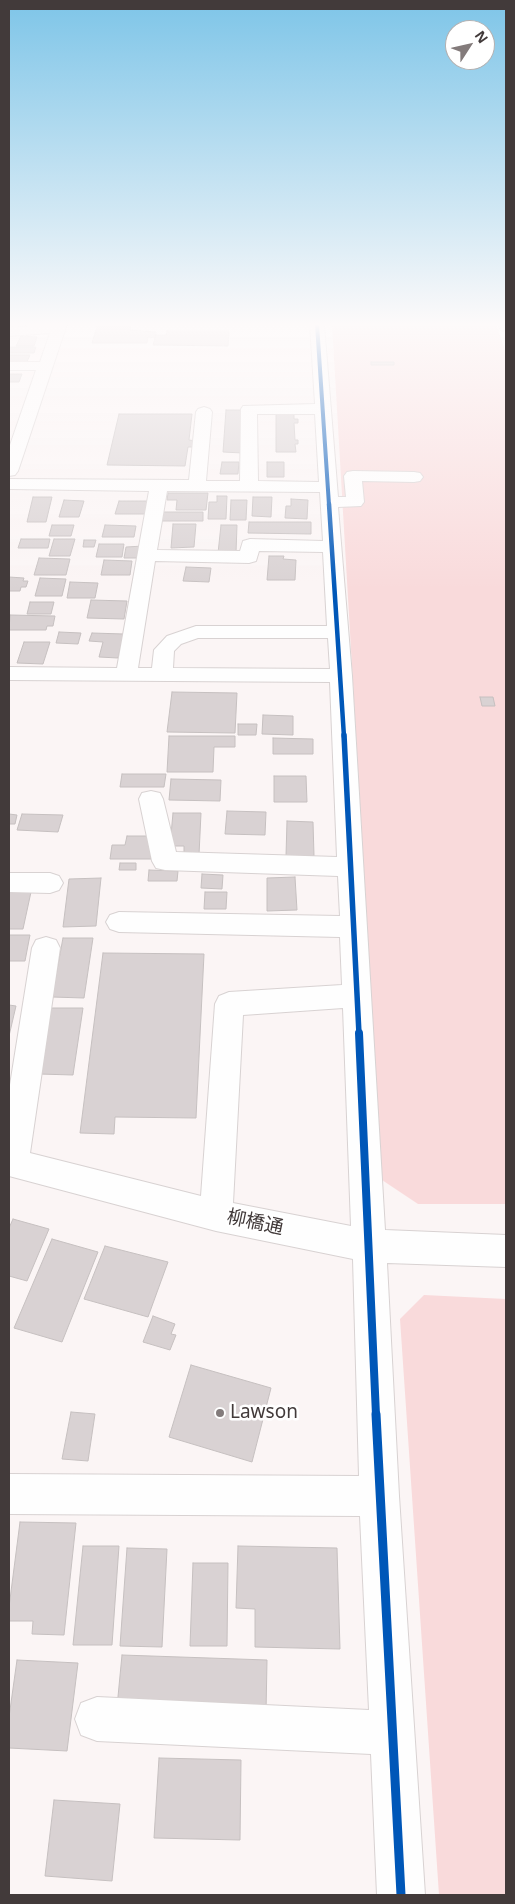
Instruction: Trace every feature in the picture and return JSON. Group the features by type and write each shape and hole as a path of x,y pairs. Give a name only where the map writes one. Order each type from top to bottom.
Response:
{"street":[{"path":"9,471 29,413"},
{"path":"197,485 204,413"},
{"path":"249,413 249,486"},
{"path":"322,413 341,676 379,1496 401,1895"},
{"path":"9,484 249,486 328,495 355,502 353,476 414,477"},
{"path":"126,675 159,484"},
{"path":"147,555 249,557 250,545 331,547"},
{"path":"162,675 164,650 174,640 196,632 337,632"},
{"path":"9,674 341,676"},
{"path":"151,799 165,861 350,868"},
{"path":"9,882 50,883"},
{"path":"119,922 353,927"},
{"path":"11,1163 46,948"},
{"path":"216,1215 229,1004 356,996"},
{"name":"柳橋通","path":"11,1163 216,1215 368,1246 506,1250"},
{"path":"9,1494 379,1496"},
{"path":"97,1719 392,1733"}],"shaded area":[{"path":"337,413 506,413 506,1204 418,1204 382,1180"},
{"path":"424,1295 506,1299 506,1895 439,1895 400,1319"}],"building":[{"path":"226,413 245,413 242,453 223,452"},
{"path":"276,413 294,413 294,419 298,419 298,423 294,423 295,440 298,440 298,444 295,444 296,452 276,452"},
{"path":"119,414 192,414 189,440 196,441 195,447 188,447 185,466 107,465"},
{"path":"222,462 239,462 238,474 220,474"},
{"path":"267,462 284,462 284,477 267,477"},
{"path":"168,493 208,493 206,510 176,510 177,500 167,500"},
{"path":"217,496 227,496 226,519 208,519 209,502 217,502"},
{"path":"33,497 52,497 46,522 27,522"},
{"path":"253,497 272,497 271,517 252,516"},
{"path":"291,499 308,500 307,519 285,518 286,506 291,506"},
{"path":"64,500 84,501 79,517 59,517"},
{"path":"231,500 247,500 246,520 230,520"},
{"path":"119,501 150,501 147,514 115,514"},
{"path":"163,512 203,512 203,521 162,521"},
{"path":"249,522 311,522 311,534 248,533"},
{"path":"173,524 196,524 194,547 171,548"},
{"path":"52,525 74,525 71,536 49,536"},
{"path":"105,525 136,526 134,537 102,537"},
{"path":"221,525 237,525 236,553 218,553"},
{"path":"21,539 50,539 48,548 18,548"},
{"path":"54,539 75,539 70,556 49,556"},
{"path":"84,540 96,540 94,547 83,547"},
{"path":"99,544 124,544 122,557 96,557"},
{"path":"143,546 141,558 124,558 126,547"},
{"path":"269,556 284,556 283,559 296,560 295,580 267,580"},
{"path":"39,558 70,559 66,575 34,575"},
{"path":"104,560 132,561 130,575 101,575"},
{"path":"186,567 211,568 209,582 183,581"},
{"path":"9,577 24,578 23,581 28,581 26,587 21,587 20,591 9,591"},
{"path":"40,578 66,579 62,596 35,596"},
{"path":"70,582 98,583 95,598 67,598"},
{"path":"91,600 127,601 124,619 87,618"},
{"path":"30,602 54,602 51,614 27,614"},
{"path":"10,615 55,616 53,626 47,626 46,630 9,630"},
{"path":"59,632 81,633 78,644 56,643"},
{"path":"92,633 124,634 118,658 99,657 103,642 89,641"},
{"path":"24,642 50,642 43,664 17,663"},
{"path":"172,692 237,693 235,733 167,732"},
{"path":"480,697 493,697 495,706 482,706"},
{"path":"263,715 293,716 293,735 262,734"},
{"path":"238,724 257,724 256,735 238,735"},
{"path":"169,736 235,736 235,747 214,747 213,772 167,772"},
{"path":"273,738 313,739 313,754 273,754"},
{"path":"122,774 166,774 164,787 120,787"},
{"path":"274,776 306,776 307,802 274,802"},
{"path":"171,779 221,780 220,801 169,800"},
{"path":"227,811 266,812 265,835 225,834"},
{"path":"173,813 201,813 199,855 184,855 184,846 170,846"},
{"path":"9,814 17,815 15,824 9,824"},
{"path":"22,814 63,815 58,832 17,830"},
{"path":"287,821 313,822 314,856 286,856"},
{"path":"127,836 153,836 151,859 110,859 112,845 125,845"},
{"path":"120,863 136,863 136,870 119,870"},
{"path":"149,870 178,871 177,881 148,881"},
{"path":"202,874 223,875 222,889 201,888"},
{"path":"295,877 297,910 267,911 267,878"},
{"path":"101,878 96,926 63,927 69,879"},
{"path":"9,892 31,892 23,929 9,929"},
{"path":"205,892 227,892 226,909 204,909"},
{"path":"9,935 30,935 25,961 9,961"},
{"path":"63,938 93,938 84,998 52,997"},
{"path":"103,953 204,954 196,1118 115,1117 114,1134 80,1133"},
{"path":"9,1005 16,1006 9,1036"},
{"path":"51,1008 83,1008 73,1075 39,1074"},
{"path":"13,1219 49,1229 27,1281 9,1276 9,1228"},
{"path":"52,1239 98,1252 62,1342 14,1328"},
{"path":"105,1246 168,1262 148,1317 84,1299"},
{"path":"153,1316 175,1324 171,1334 176,1335 170,1350 143,1342"},
{"name":"Lawson","path":"191,1365 271,1388 252,1462 169,1437"},
{"path":"71,1412 95,1414 88,1461 62,1459"},
{"path":"20,1522 76,1523 64,1635 32,1634 33,1621 9,1621 9,1607"},
{"path":"83,1546 119,1546 112,1645 73,1645"},
{"path":"238,1546 337,1548 340,1649 255,1647 255,1609 236,1608"},
{"path":"127,1548 167,1549 162,1647 120,1646"},
{"path":"193,1563 228,1563 227,1646 190,1646"},
{"path":"122,1655 267,1660 266,1713 117,1707"},
{"path":"17,1660 78,1663 67,1751 9,1748 9,1717"},
{"path":"159,1758 241,1760 240,1840 154,1838"},
{"path":"54,1800 120,1804 112,1881 45,1876"}],"cycle path":[{"path":"323,413 341,676 372,1303 379,1496 401,1895"}],"place":[{"name":"Lawson","path":"220,1413"}]}
